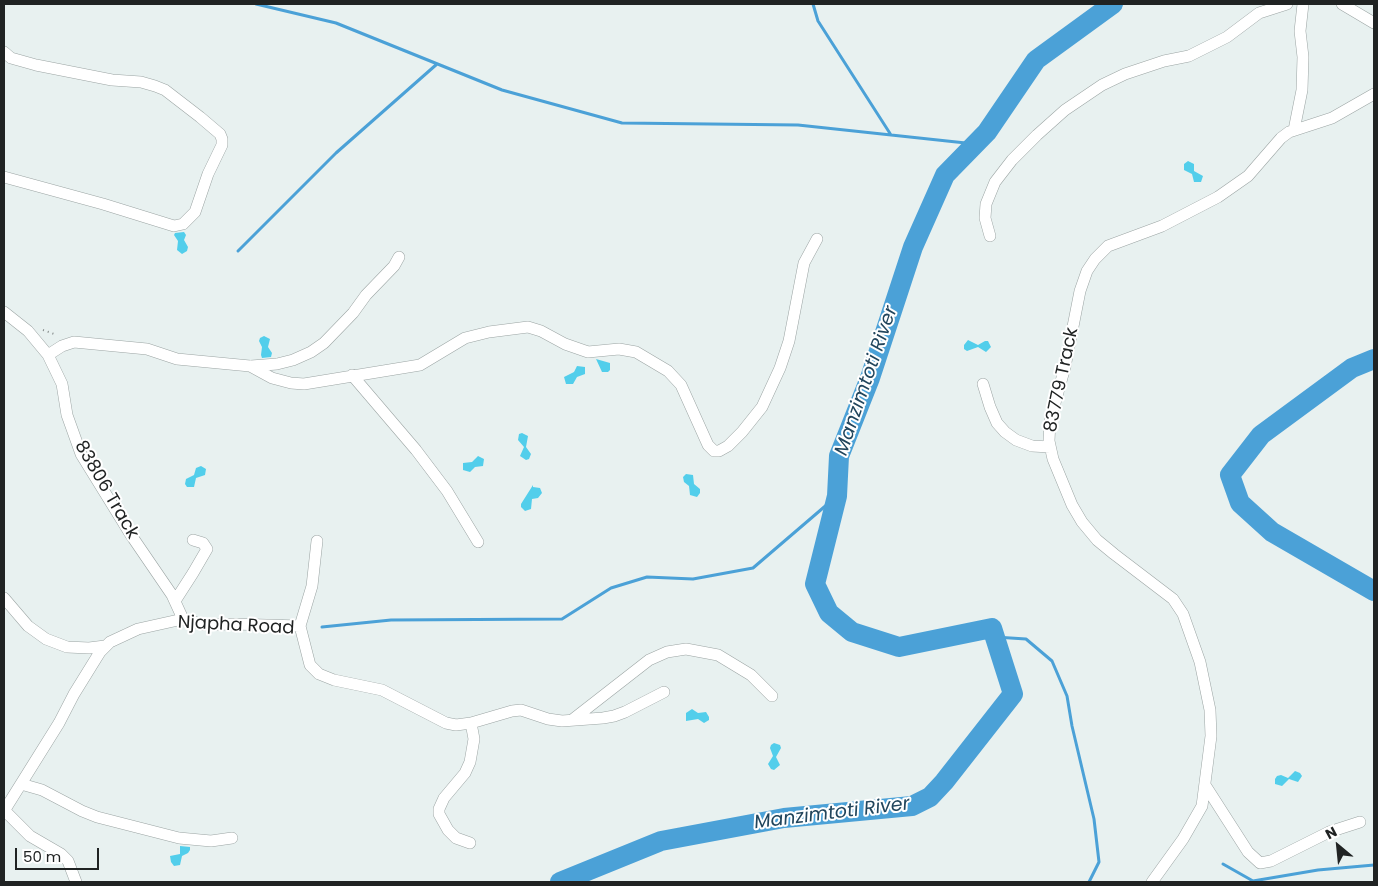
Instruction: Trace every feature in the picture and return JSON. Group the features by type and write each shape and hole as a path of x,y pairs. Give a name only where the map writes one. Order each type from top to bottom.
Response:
{"street":[{"path":"990,236 985,218 986,204 996,182 1012,160 1066,110 1102,86 1125,74 1164,61 1189,56 1227,37 1260,13 1288,4"},
{"path":"1294,130 1302,90 1303,57 1300,31 1303,4"},
{"path":"1342,4 1374,23"},
{"path":"4,52 11,58 36,65 154,86 165,90 220,134 222,145 208,174 195,212 183,224 174,226 4,177"},
{"name":"83779 Track","path":"1152,882 1202,806 1211,736 1210,710 1200,662 1183,614 1173,599 1097,540 1082,522 1060,479 1050,447 1050,421 1065,367 1080,291 1087,271 1095,259 1108,246 1162,226 1218,197 1248,176 1281,138 1294,130 1332,118 1374,94"},
{"path":"250,366 272,378 304,384 420,365 465,338 489,332 528,327 542,331 580,350 588,352 619,349 636,352 668,371 681,385 708,445 714,451 719,451 728,446 742,432 762,407 780,368 789,341 804,263 817,239"},
{"path":"48,355 62,346 74,342 147,349 177,359 250,366 277,364 293,360 311,352 324,343 353,314 366,295 394,266 398,257"},
{"name":"83806 Track","path":"4,312 28,330 48,355 62,384 67,415 81,454 97,482 175,601 183,620"},
{"path":"352,375 404,436 447,491 478,542"},
{"path":"983,384 997,424 1005,432 1016,440 1032,446 1050,447"},
{"path":"175,601 207,548 203,543 193,540"},
{"path":"300,626 312,586 317,541"},
{"path":"4,598 28,626 46,639 67,647 89,648 106,646"},
{"name":"Njapha Road","path":"4,810 55,730 100,652 120,636 138,629 183,620 205,625 300,626 310,665 319,674 334,680 382,690 446,723 456,725 471,723 512,710 521,710 548,719 572,720 614,716 664,692"},
{"path":"572,720 649,660 667,652 686,649 718,655 750,675 772,696"},
{"path":"470,844 456,838 448,830 439,814 439,809 444,798 465,773 470,762 474,740 471,723"},
{"path":"21,784 42,790 97,817 179,838 205,841 232,838"},
{"path":"1205,785 1248,852 1260,862 1271,861 1329,832 1360,822"},
{"path":"4,810 30,836 64,857 68,861 76,882"}],"path":[{"path":"38,328 74,342"}],"building":[{"path":"1188,161 1194,164 1194,171 1203,176 1201,182 1194,182 1192,174 1184,170 1184,164"},
{"path":"184,232 186,235 184,240 188,247 187,251 182,254 177,250 178,241 174,235 175,233"},
{"path":"264,336 270,339 268,347 272,353 271,357 262,358 261,355 262,347 259,341"},
{"path":"968,340 978,345 988,341 991,347 986,352 978,347 967,351 964,349 964,345"},
{"path":"596,359 610,363 610,370 602,372"},
{"path":"577,366 585,367 585,374 577,377 573,384 566,384 564,377 574,372"},
{"path":"522,433 528,436 526,447 531,454 529,459 526,460 520,456 524,447 518,440 519,434"},
{"path":"478,456 484,459 483,466 475,467 470,472 463,470 463,463 472,462"},
{"path":"201,466 206,469 205,475 196,478 194,487 187,487 185,484 186,479 194,475 196,468"},
{"path":"686,474 693,475 694,484 700,489 697,497 690,495 689,486 684,482 683,477"},
{"path":"533,485 533,487 540,488 542,493 538,498 532,499 531,509 525,511 521,504"},
{"path":"692,709 698,713 706,712 709,720 704,723 698,719 686,721 686,713"},
{"path":"774,743 780,745 781,748 776,757 780,765 774,770 768,764 773,756 770,748"},
{"path":"1295,771 1302,776 1298,782 1289,779 1282,786 1275,784 1277,776 1281,775 1288,778"},
{"path":"180,846 190,847 190,850 182,856 180,865 174,866 170,856 180,854"}],"waterway":[{"path":"256,4 336,23 502,90 622,123 798,125 975,144"},
{"path":"813,4 818,21 891,135"},
{"name":"Manzimtoti River","path":"560,882 661,841 784,818 912,806 930,797 944,782 1013,694 992,628 899,647 852,632 829,613 815,584 837,496 839,456 870,378 913,247 945,175 987,132 1036,60 1113,4"},
{"path":"238,251 336,153 437,64"},
{"name":"Manzimtoti River","path":"1374,359 1352,368 1261,435 1230,475 1240,503 1272,532 1374,591"},
{"path":"322,627 391,620 562,619 611,588 647,577 693,579 753,568 837,496"},
{"path":"995,637 1026,639 1052,661 1067,696 1072,726 1094,819 1099,862 1089,882"},
{"path":"1223,864 1253,881 1318,870 1374,865"}]}
